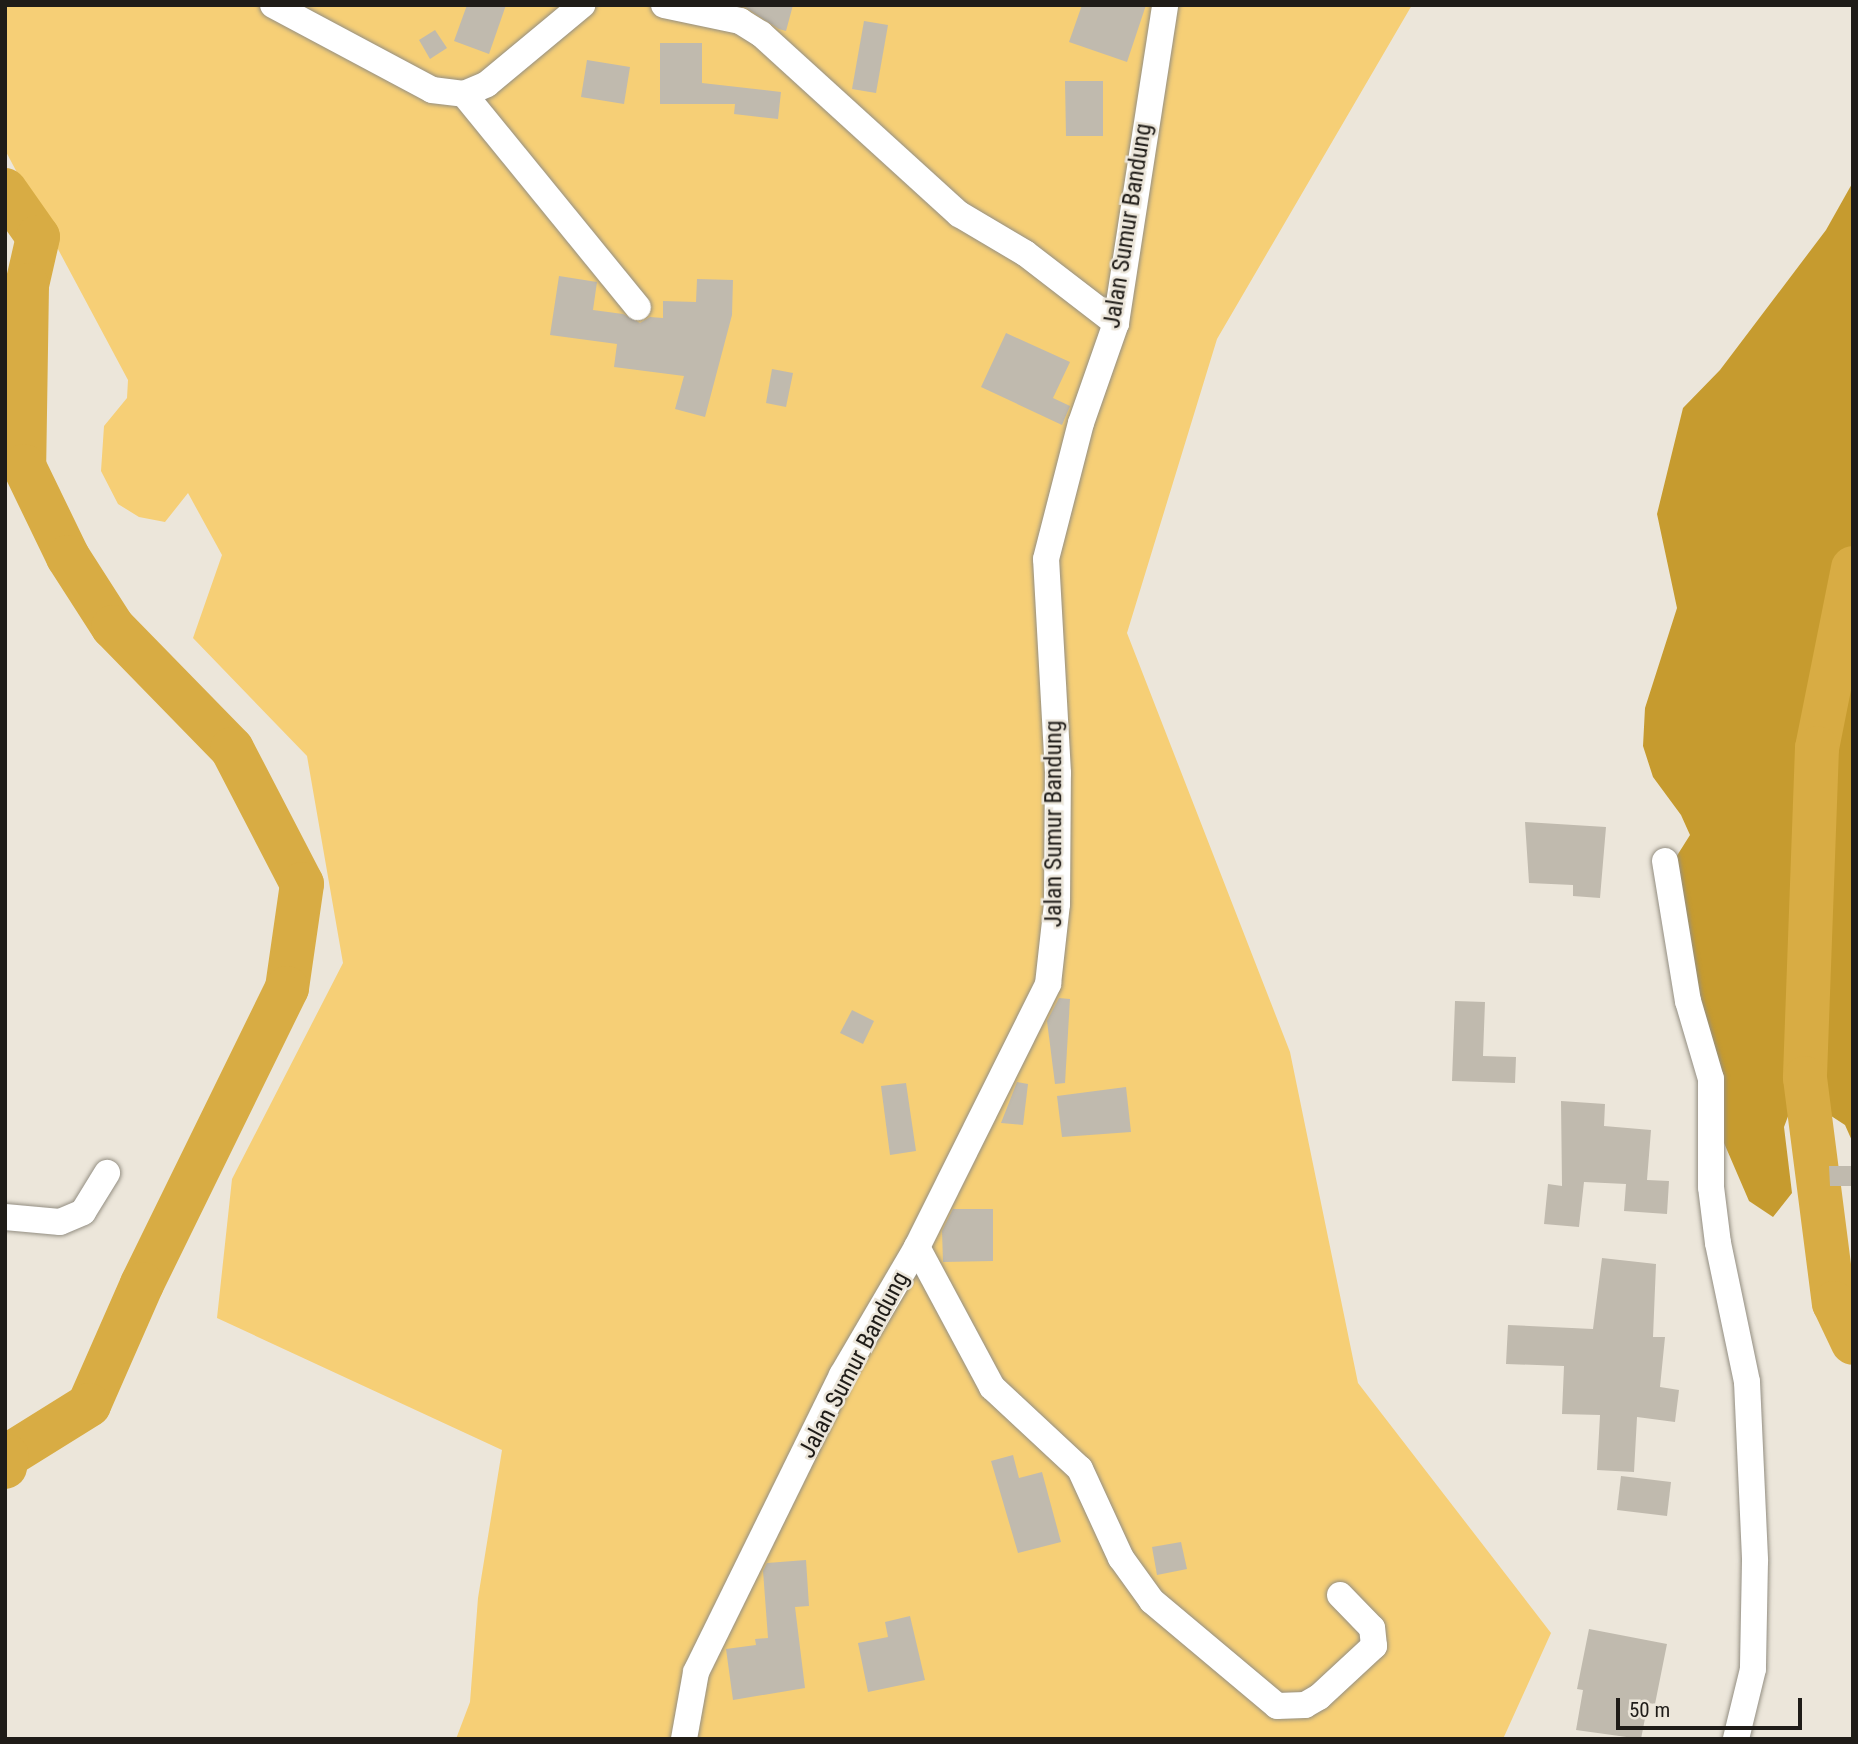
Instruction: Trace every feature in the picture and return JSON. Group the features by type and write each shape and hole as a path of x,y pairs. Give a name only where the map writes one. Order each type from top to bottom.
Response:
{"street":[{"path":"273,5 432,90 464,94 487,84 582,5"},
{"path":"664,5 740,21 761,34 959,214 1025,253 1115,323"},
{"name":"Jalan Sumur Bandung","path":"684,1739 696,1672 842,1375 917,1247 1048,984 1057,904 1058,773 1046,559 1080,423 1115,323 1165,5"},
{"path":"464,94 638,307"},
{"path":"1665,861 1688,1001 1711,1079 1711,1187 1716,1232 1747,1382 1755,1561 1753,1669 1736,1739"},
{"path":"5,1217 60,1222 83,1212 107,1173"},
{"path":"917,1247 992,1387 1080,1469 1121,1558 1152,1601 1277,1706 1305,1705 1319,1697 1374,1646 1372,1628 1340,1595"}],"shaded area":[{"path":"5,5 1412,5 1217,339 1127,633 1290,1052 1358,1383 1551,1633 1503,1739 456,1739 470,1702 478,1598 502,1450 217,1318 232,1179 343,963 307,756 193,638 222,555 188,493 165,522 139,517 118,504 101,471 104,426 127,398 128,380 5,150"},
{"path":"1853,182 1853,1143 1845,1125 1822,1110 1793,1103 1784,1127 1792,1193 1773,1217 1749,1201 1724,1143 1673,862 1690,835 1681,815 1653,777 1643,746 1645,708 1677,608 1657,514 1683,408 1720,370 1826,230"}],"building":[{"path":"467,5 506,5 489,54 454,41"},
{"path":"742,5 793,5 786,31 779,29"},
{"path":"1082,5 1146,5 1127,62 1069,42"},
{"path":"864,21 888,25 876,93 852,89"},
{"path":"435,30 447,48 430,59 419,40"},
{"path":"660,43 702,43 702,83 781,92 778,119 734,114 735,104 660,104"},
{"path":"587,60 630,67 624,104 581,97"},
{"path":"1065,81 1103,81 1103,136 1066,136"},
{"path":"559,276 597,282 593,310 623,314 640,323 650,317 663,318 663,301 696,302 697,279 733,280 732,315 705,417 675,409 684,376 614,367 617,344 550,335"},
{"path":"1006,333 1070,362 1053,398 1070,406 1062,425 981,387"},
{"path":"772,369 793,373 786,407 766,403"},
{"path":"1525,822 1606,827 1600,898 1573,896 1573,885 1529,883"},
{"path":"1059,998 1070,999 1065,1083 1055,1084 1047,1021"},
{"path":"1455,1001 1485,1002 1483,1056 1516,1057 1515,1083 1452,1081"},
{"path":"852,1010 874,1021 863,1044 840,1033"},
{"path":"1017,1082 1028,1084 1023,1125 1001,1123"},
{"path":"906,1083 916,1151 890,1155 881,1086"},
{"path":"1126,1087 1131,1132 1062,1137 1057,1096"},
{"path":"1561,1101 1605,1104 1604,1126 1651,1130 1647,1180 1669,1181 1667,1214 1624,1211 1626,1184 1584,1182 1579,1227 1544,1224 1548,1184 1562,1186"},
{"path":"1829,1166 1851,1166 1851,1186 1830,1186"},
{"path":"953,1209 993,1209 993,1261 943,1262 942,1231"},
{"path":"1602,1258 1656,1264 1653,1337 1665,1337 1660,1387 1679,1390 1675,1422 1637,1417 1634,1472 1597,1470 1600,1415 1562,1414 1564,1366 1506,1364 1508,1325 1593,1329"},
{"path":"1013,1455 1019,1478 1042,1472 1061,1542 1018,1553 991,1461"},
{"path":"1621,1476 1671,1482 1667,1516 1617,1510"},
{"path":"1181,1542 1187,1569 1157,1575 1152,1547"},
{"path":"806,1560 809,1606 795,1607 805,1688 733,1700 726,1649 756,1645 755,1639 768,1638 763,1571 767,1563"},
{"path":"910,1616 925,1680 868,1692 858,1643 888,1637 885,1622"},
{"path":"1589,1629 1667,1644 1655,1704 1648,1703 1641,1739 1576,1730 1583,1690 1577,1689"}],"waterway":[{"path":"5,190 38,237 27,285 24,466 68,557 113,627 232,749 302,884 287,988 142,1284 89,1405 7,1456 5,1467"},
{"path":"1853,568 1817,748 1805,1078 1834,1303 1853,1343"}]}
